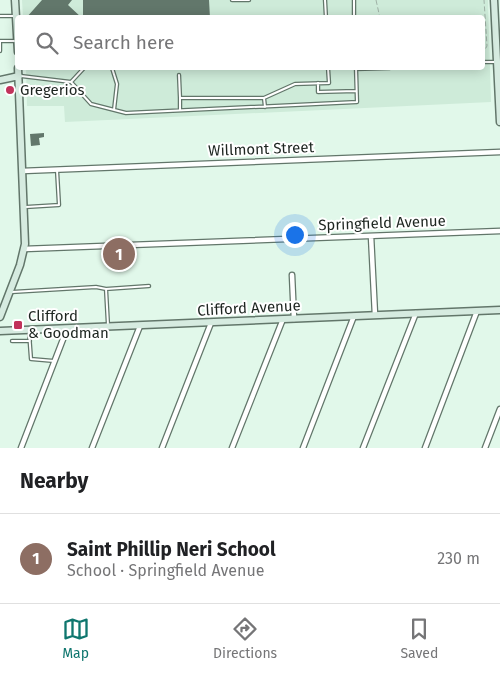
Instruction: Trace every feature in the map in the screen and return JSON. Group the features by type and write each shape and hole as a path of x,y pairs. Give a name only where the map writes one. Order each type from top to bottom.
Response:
{"main road":[{"path":"15,0 16,15"},
{"path":"494,0 499,62 500,122"},
{"path":"0,317 24,249 18,70"},
{"path":"0,80 19,76"},
{"name":"Clifford Avenue","path":"0,331 500,310"}],"street":[{"name":"Willmont Street","path":"22,171 500,152"},
{"name":"Springfield Avenue","path":"24,249 500,231"},
{"path":"371,236 375,315"},
{"path":"292,275 294,319"},
{"path":"425,448 477,311"},
{"path":"363,448 416,314"},
{"path":"303,448 354,316"},
{"path":"232,448 283,319"},
{"path":"162,448 211,322"},
{"path":"92,448 140,326"},
{"path":"21,448 67,329"},
{"path":"485,448 500,409"}],"lane":[{"path":"232,0 248,0"},
{"path":"326,0 326,15"},
{"path":"354,0 354,15"},
{"path":"0,16 15,16"},
{"path":"0,51 0,41 15,41"},
{"path":"485,62 499,62"},
{"path":"71,82 82,70"},
{"path":"113,70 117,84 114,110"},
{"path":"180,98 264,98 295,84 329,83 328,70"},
{"path":"19,76 71,82 91,104 126,113 357,102 356,70"},
{"path":"179,74 180,111"},
{"path":"318,84 318,92 356,91"},
{"path":"264,98 264,106"},
{"path":"24,207 59,204 57,170"},
{"path":"10,292 149,286"},
{"path":"106,289 108,327"},
{"path":"29,330 31,359 55,361"},
{"path":"12,341 30,341"}],"path":[{"path":"376,0 379,15"},
{"path":"484,0 485,15"},
{"path":"485,15 487,46 485,50"}],"shaded area":[{"path":"22,0 488,0 491,102 65,122 64,106 27,106 26,70 485,70 485,15 23,15"}],"building":[{"path":"42,0 72,0 68,5 79,15 29,15"},
{"path":"83,0 209,0 210,15 83,15"},
{"path":"44,133 44,137 39,138 40,145 31,146 30,134"}],"place":[{"name":"Gregerios","path":"10,90"},
{"name":"Saint Phillip Neri School","path":"119,254"},
{"name":"Clifford & Goodman","path":"18,325"}]}
